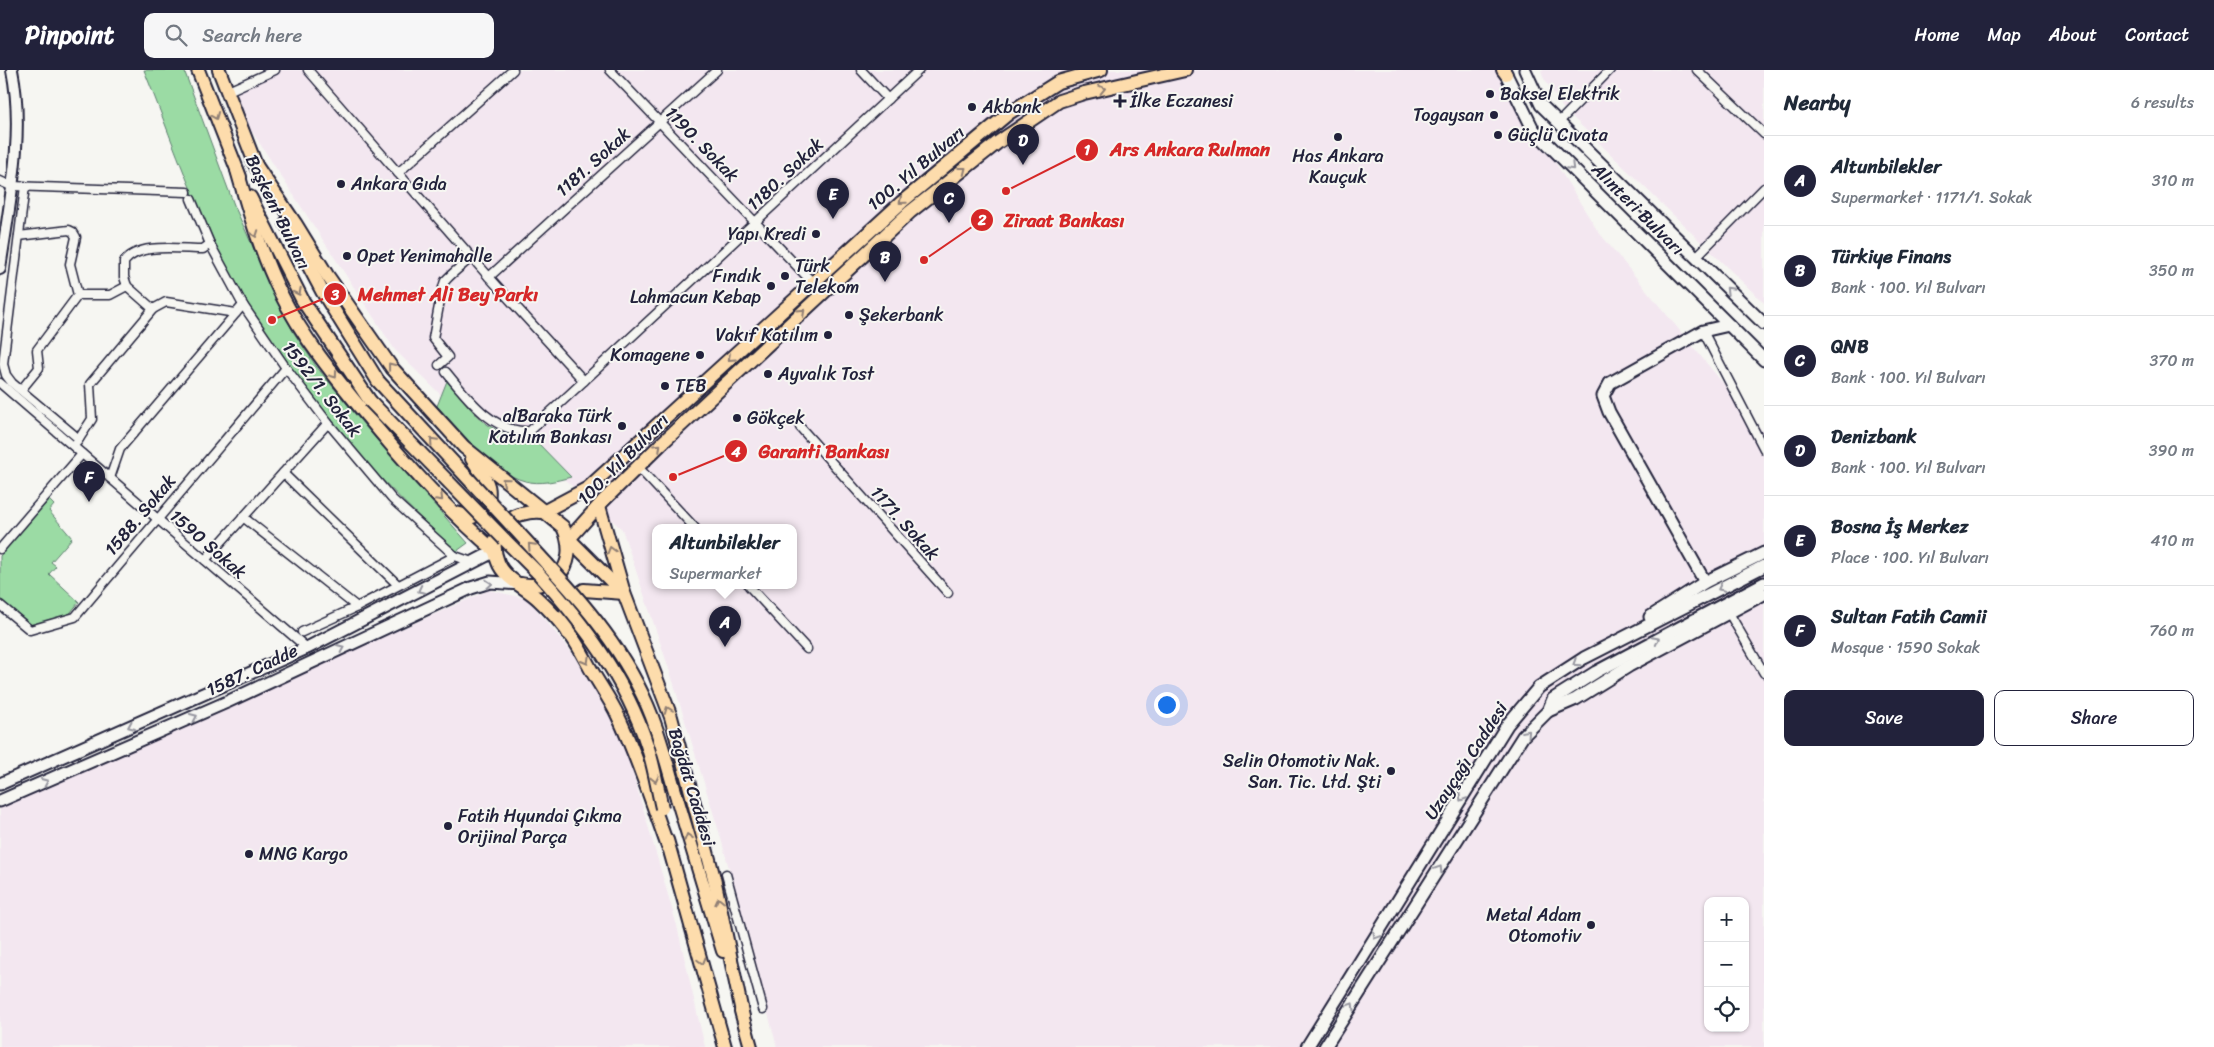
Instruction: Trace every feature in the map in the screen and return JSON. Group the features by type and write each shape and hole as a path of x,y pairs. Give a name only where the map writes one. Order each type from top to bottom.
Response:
{"main road":[{"name":"Başkent Bulvarı","path":"198,70 237,170 303,301 370,401 504,539"},
{"name":"Başkent Bulvarı","path":"219,70 253,161 322,291 378,381 514,528"},
{"name":"100. Yıl Bulvarı","path":"569,539 638,466 910,212 997,143 1058,101 1084,93 1185,70"},
{"name":"Alınteri Bulvarı","path":"1525,70 1541,105 1764,324"},
{"name":"100. Yıl Bulvarı","path":"543,512 588,488 902,202 1009,113 1058,82 1093,71"},
{"name":"Alınteri Bulvarı","path":"1504,71 1533,129 1764,360"},
{"path":"253,161 295,223 326,275 392,368 464,447 488,482 490,495 486,512 472,517 456,513"},
{"path":"237,170 254,232 280,292 307,339 340,384 410,469 495,551"},
{"path":"1703,331 1716,312"},
{"path":"1705,582 1609,412 1603,396 1610,383 1703,331 1729,325"},
{"path":"464,447 543,512 555,518 564,527 569,539 569,554 562,572 554,580 544,585 532,586 521,584 511,580 497,562 495,551 496,539 501,528 509,519 519,513 543,512"},
{"path":"588,488 586,497 589,504 599,506 624,593 671,717 714,878 743,1017"},
{"name":"Bağdat Caddesi","path":"514,528 607,634 639,687 656,727 751,1047"},
{"name":"Bağdat Caddesi","path":"504,539 538,573 594,641 624,692 648,745 662,808 668,847 725,1047"},
{"path":"569,539 624,593"},
{"name":"1587. Cadde","path":"0,784 307,648 495,551"},
{"path":"1609,645 1705,582 1764,553"},
{"name":"Uzayçağı Caddesi","path":"1307,1047 1507,725 1539,687 1609,645 1764,566"},
{"name":"1587. Cadde","path":"0,801 227,702 470,588 490,582 521,584"},
{"name":"Uzayçağı Caddesi","path":"1325,1047 1523,736 1548,711 1553,699 1596,672 1764,583"},
{"path":"521,584 540,600 568,632 617,714 668,847"},
{"path":"568,632 565,621 568,601 584,590 624,593"},
{"path":"1548,711 1576,698 1629,666 1764,594"}],"street":[{"path":"0,269 11,186 16,117 12,70"},
{"path":"226,92 274,70"},
{"path":"320,70 311,73 472,257 584,381"},
{"path":"398,173 514,70"},
{"name":"1190. Sokak","path":"610,70 813,283"},
{"name":"1181. Sokak","path":"489,276 717,70"},
{"path":"861,70 888,99"},
{"name":"1180. Sokak","path":"446,372 469,400 492,420 516,432 530,431 919,70"},
{"path":"1559,122 1610,70"},
{"path":"1697,70 1764,134"},
{"path":"0,181 11,186 25,186 3,364 8,379 79,439"},
{"name":"1592/1. Sokak","path":"25,186 189,196 210,244 243,305 286,368 328,423 392,499 455,556 472,562"},
{"path":"1696,257 1764,188"},
{"path":"19,236 69,230 74,232 76,237 70,264 78,295"},
{"path":"153,309 127,286 124,276 124,262 135,252 147,249 203,249 210,244"},
{"path":"439,365 448,356 432,338 442,298 441,289 445,282 472,257"},
{"path":"78,295 110,295 127,286"},
{"path":"21,390 39,368 37,350 78,295"},
{"path":"73,446 92,419 90,384 153,309 166,302 236,313"},
{"path":"110,478 120,449 243,305"},
{"path":"1703,331 1764,449"},
{"name":"1588. Sokak","path":"0,605 30,630 75,617 156,519 286,368"},
{"name":"1590 Sokak","path":"0,383 307,648"},
{"path":"205,560 328,423"},
{"name":"1171. Sokak","path":"800,427 948,593"},
{"path":"0,549 82,454"},
{"path":"638,466 691,524"},
{"path":"283,473 398,585"},
{"path":"243,517 357,607"},
{"path":"302,632 357,607 455,556"},
{"path":"752,589 807,649"},
{"path":"1729,613 1764,673"},
{"path":"726,874 763,1009"}],"shaded area":[{"path":"275,70 1498,70 1597,230 1764,433 1764,1047 777,1047 720,835 671,675 622,529 565,480 531,483 395,350 226,92"},
{"path":"1541,70 1764,70 1764,303 1562,107 1543,77"},
{"path":"489,590 528,599 573,654 623,739 677,926 705,1047 0,1047 0,807"}],"green space":[{"path":"144,70 184,70 234,205 280,307 294,333 316,366 364,425 468,543 457,551 421,518 352,447 290,368 262,327 204,220"},
{"path":"447,381 483,421 504,433 534,439 571,477 542,483 525,481 513,477 488,460 466,439 437,406"},
{"path":"49,500 54,505 49,511 72,538 51,562 56,566 49,574 79,602 67,617 30,628 0,602 0,556"}],"place":[{"name":"Baksel Elektrik","path":"1490,94"},
{"name":"İlke Eczanesi","path":"1120,101"},
{"name":"Akbank","path":"972,107"},
{"name":"Togaysan","path":"1494,115"},
{"name":"Güçlü Cıvata","path":"1498,135"},
{"name":"Has Ankara Kauçuk","path":"1338,137"},
{"name":"Denizbank","path":"1023,165"},
{"name":"Ankara Gıda","path":"341,184"},
{"name":"Ars Ankara Rulman","path":"1006,191"},
{"name":"Bosna İş Merkez","path":"833,219"},
{"name":"QNB","path":"949,223"},
{"name":"Yapı Kredi","path":"816,234"},
{"name":"Opet Yenimahalle","path":"347,256"},
{"name":"Ziraat Bankası","path":"924,260"},
{"name":"Türk Telekom","path":"785,276"},
{"name":"Türkiye Finans","path":"885,282"},
{"name":"Fındık Lahmacun Kebap","path":"771,286"},
{"name":"Şekerbank","path":"849,315"},
{"name":"Mehmet Ali Bey Parkı","path":"272,320"},
{"name":"Vakıf Katılım","path":"828,335"},
{"name":"Komagene","path":"700,355"},
{"name":"Ayvalık Tost","path":"768,374"},
{"name":"TEB","path":"665,386"},
{"name":"Gökçek","path":"737,418"},
{"name":"alBaraka Türk Katılım Bankası","path":"622,426"},
{"name":"Garanti Bankası","path":"673,477"},
{"name":"Sultan Fatih Camii","path":"89,502"},
{"name":"Altunbilekler","path":"725,647"},
{"name":"Selin Otomotiv Nak. San. Tic. Ltd. Şti","path":"1391,771"},
{"name":"Fatih Hyundai Çıkma Orijinal Parça","path":"448,826"},
{"name":"MNG Kargo","path":"249,854"},
{"name":"Metal Adam Otomotiv","path":"1591,925"}]}
